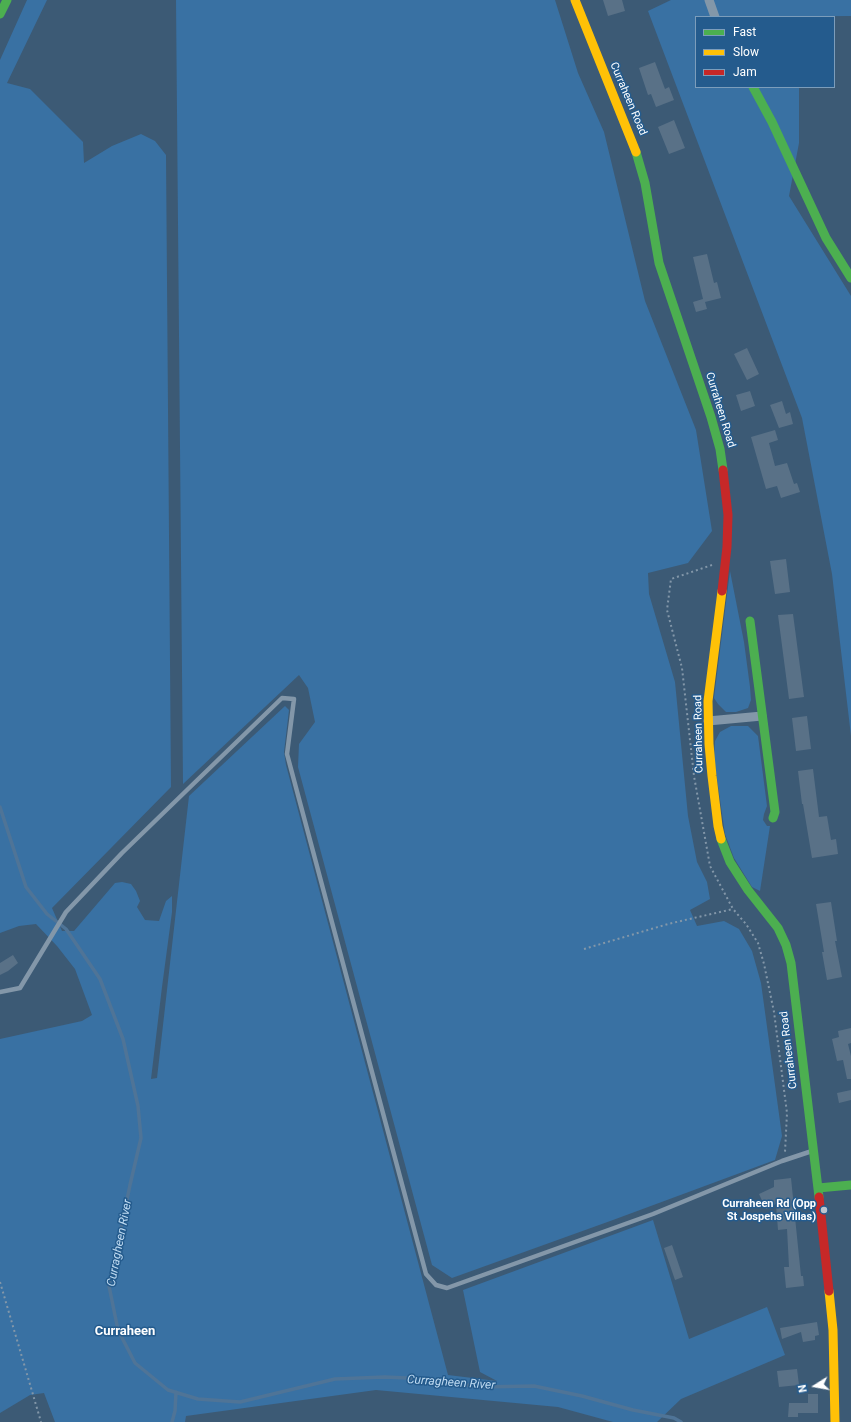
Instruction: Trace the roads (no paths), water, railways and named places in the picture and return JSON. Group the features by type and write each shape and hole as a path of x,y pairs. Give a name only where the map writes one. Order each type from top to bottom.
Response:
{"main road":[{"path":"0,14 7,0"},
{"name":"Curraheen Road","path":"575,0 598,59 634,142 660,263 668,292 711,417 720,449 728,516 727,547 708,701 712,776 722,846 730,862 748,890 778,928 786,945 791,963 814,1151 833,1330 835,1422"},
{"path":"754,88 772,122 826,238 851,278"},
{"path":"750,621 775,812 773,818"},
{"path":"818,1188 851,1184"}],"street":[{"path":"709,0 714,16"},
{"path":"708,721 762,716"}],"lane":[{"path":"0,992 20,988 66,912 122,854 282,698 294,699 287,754 426,1274 436,1285 447,1288 653,1214 782,1160 814,1151"}],"waterway":[{"name":"Curragheen River","path":"0,807 26,887 47,914 66,929 100,979 123,1039 138,1106 141,1138 109,1286 118,1330 135,1363 168,1390 198,1399 240,1402 335,1379 385,1377 429,1379 480,1387 534,1386 582,1396 633,1410 674,1418 681,1422"},
{"path":"172,1422 175,1411 176,1392"}],"place":[{"name":"Curraheen Rd (Opp St Jospehs Villas)","path":"824,1210"}],"district":[{"name":"Curraheen","path":"125,1332"}]}
